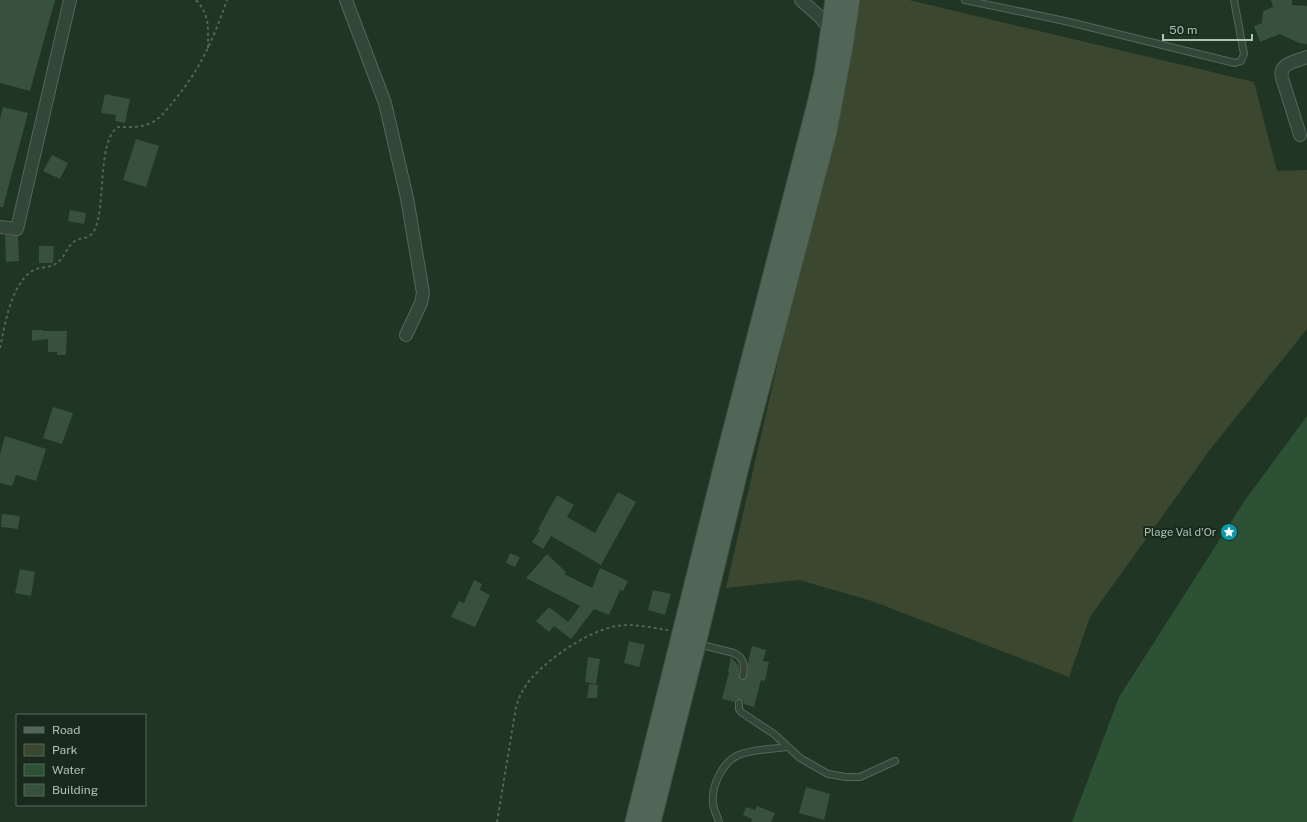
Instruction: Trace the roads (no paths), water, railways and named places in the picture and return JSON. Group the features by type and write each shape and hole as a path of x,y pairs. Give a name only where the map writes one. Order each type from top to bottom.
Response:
{"main road":[{"path":"651,822 727,453 816,108 824,74 835,0"},
{"path":"635,822 740,463 827,132 844,47 850,0"}],"street":[{"path":"0,227 18,229 70,0"},
{"path":"346,0 385,103 407,198 423,293 421,303 406,335"},
{"path":"801,0 821,18 831,31"},
{"path":"1300,134 1281,75 1285,65 1307,56"}],"lane":[{"path":"965,0 1065,21 1238,62 1243,59 1244,54 1234,0"},
{"path":"690,638 739,656 744,665 743,676"},
{"path":"739,703 739,709 741,712 774,734 800,758 828,774 860,777 895,761"},
{"path":"719,822 713,804 713,797 720,772 726,764 735,756 741,754 752,751 787,747"}],"water":[{"name":"Plage Val d'Or","path":"1307,416 1307,822 1072,822 1119,697 1245,500"}],"place":[{"name":"Plage Val d'Or","path":"1229,532"}]}
